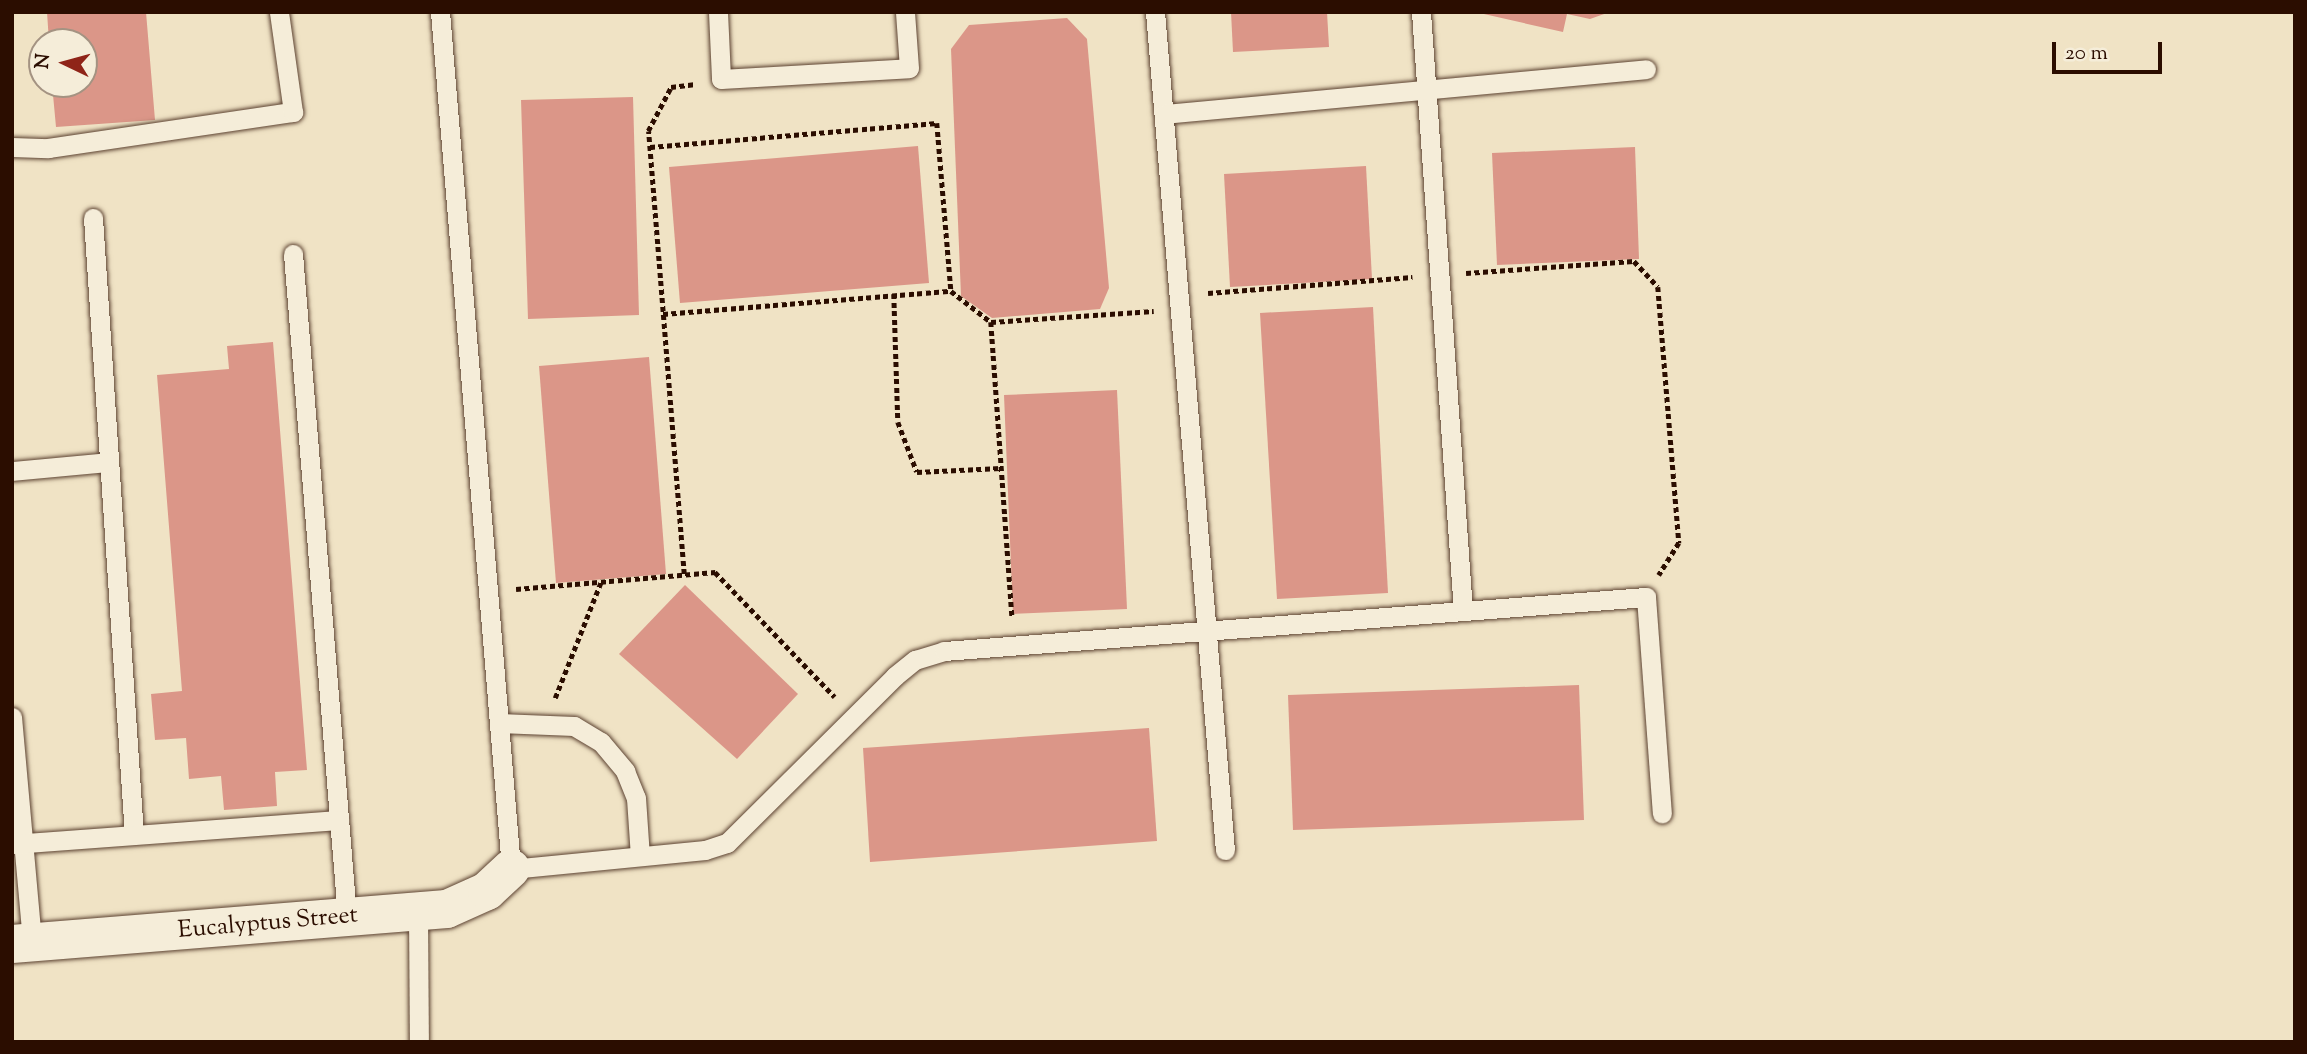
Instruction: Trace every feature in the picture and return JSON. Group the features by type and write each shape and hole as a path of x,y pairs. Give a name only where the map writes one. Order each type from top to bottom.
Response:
{"street":[{"name":"Eucalyptus Street","path":"22,943 447,909 487,891 511,869"}],"lane":[{"path":"12,147 48,148 293,112 279,12"},
{"path":"440,12 511,869 705,850 727,843 915,660 944,651 1646,597 1662,813"},
{"path":"718,12 721,79 909,68 905,12"},
{"path":"1155,12 1225,850"},
{"path":"1421,12 1463,611"},
{"path":"1164,114 1646,69"},
{"path":"93,218 134,835"},
{"path":"293,254 347,917"},
{"path":"12,471 109,462"},
{"path":"12,718 22,943"},
{"path":"499,723 546,722 574,726 601,742 625,772 636,798 640,856"},
{"path":"18,843 339,820"},
{"path":"418,911 419,1042"}],"path":[{"path":"684,574 648,131 671,88 721,79"},
{"path":"650,147 937,123 951,291"},
{"path":"663,314 951,291 991,322 1440,274 1634,261 1658,287 1679,543 1646,597"},
{"path":"894,294 898,422 917,472 1002,468"},
{"path":"991,322 1014,646"},
{"path":"488,591 715,572 855,718"},
{"path":"546,722 601,582"}],"building":[{"path":"47,12 146,12 155,120 56,127 53,98 98,98 98,28 48,28"},
{"path":"1231,12 1327,12 1329,47 1233,52"},
{"path":"1475,12 1607,13 1590,19 1567,14 1563,32"},
{"path":"1067,18 1087,39 1109,288 1100,309 992,318 961,296 951,49 969,25"},
{"path":"633,97 639,315 528,319 521,100"},
{"path":"918,146 929,283 680,303 669,167"},
{"path":"1635,147 1639,259 1497,265 1492,153"},
{"path":"1366,166 1372,279 1230,287 1224,174"},
{"path":"1373,307 1388,593 1277,599 1260,313"},
{"path":"273,342 307,770 275,772 277,806 224,810 221,776 189,779 186,738 155,740 151,694 182,691 157,375 229,369 227,346"},
{"path":"649,357 666,574 556,583 539,366"},
{"path":"1117,390 1127,609 1013,614 1004,395"},
{"path":"685,585 798,694 737,759 619,654"},
{"path":"1579,685 1584,820 1293,830 1288,695"},
{"path":"1149,728 1157,841 870,862 863,748"}]}
